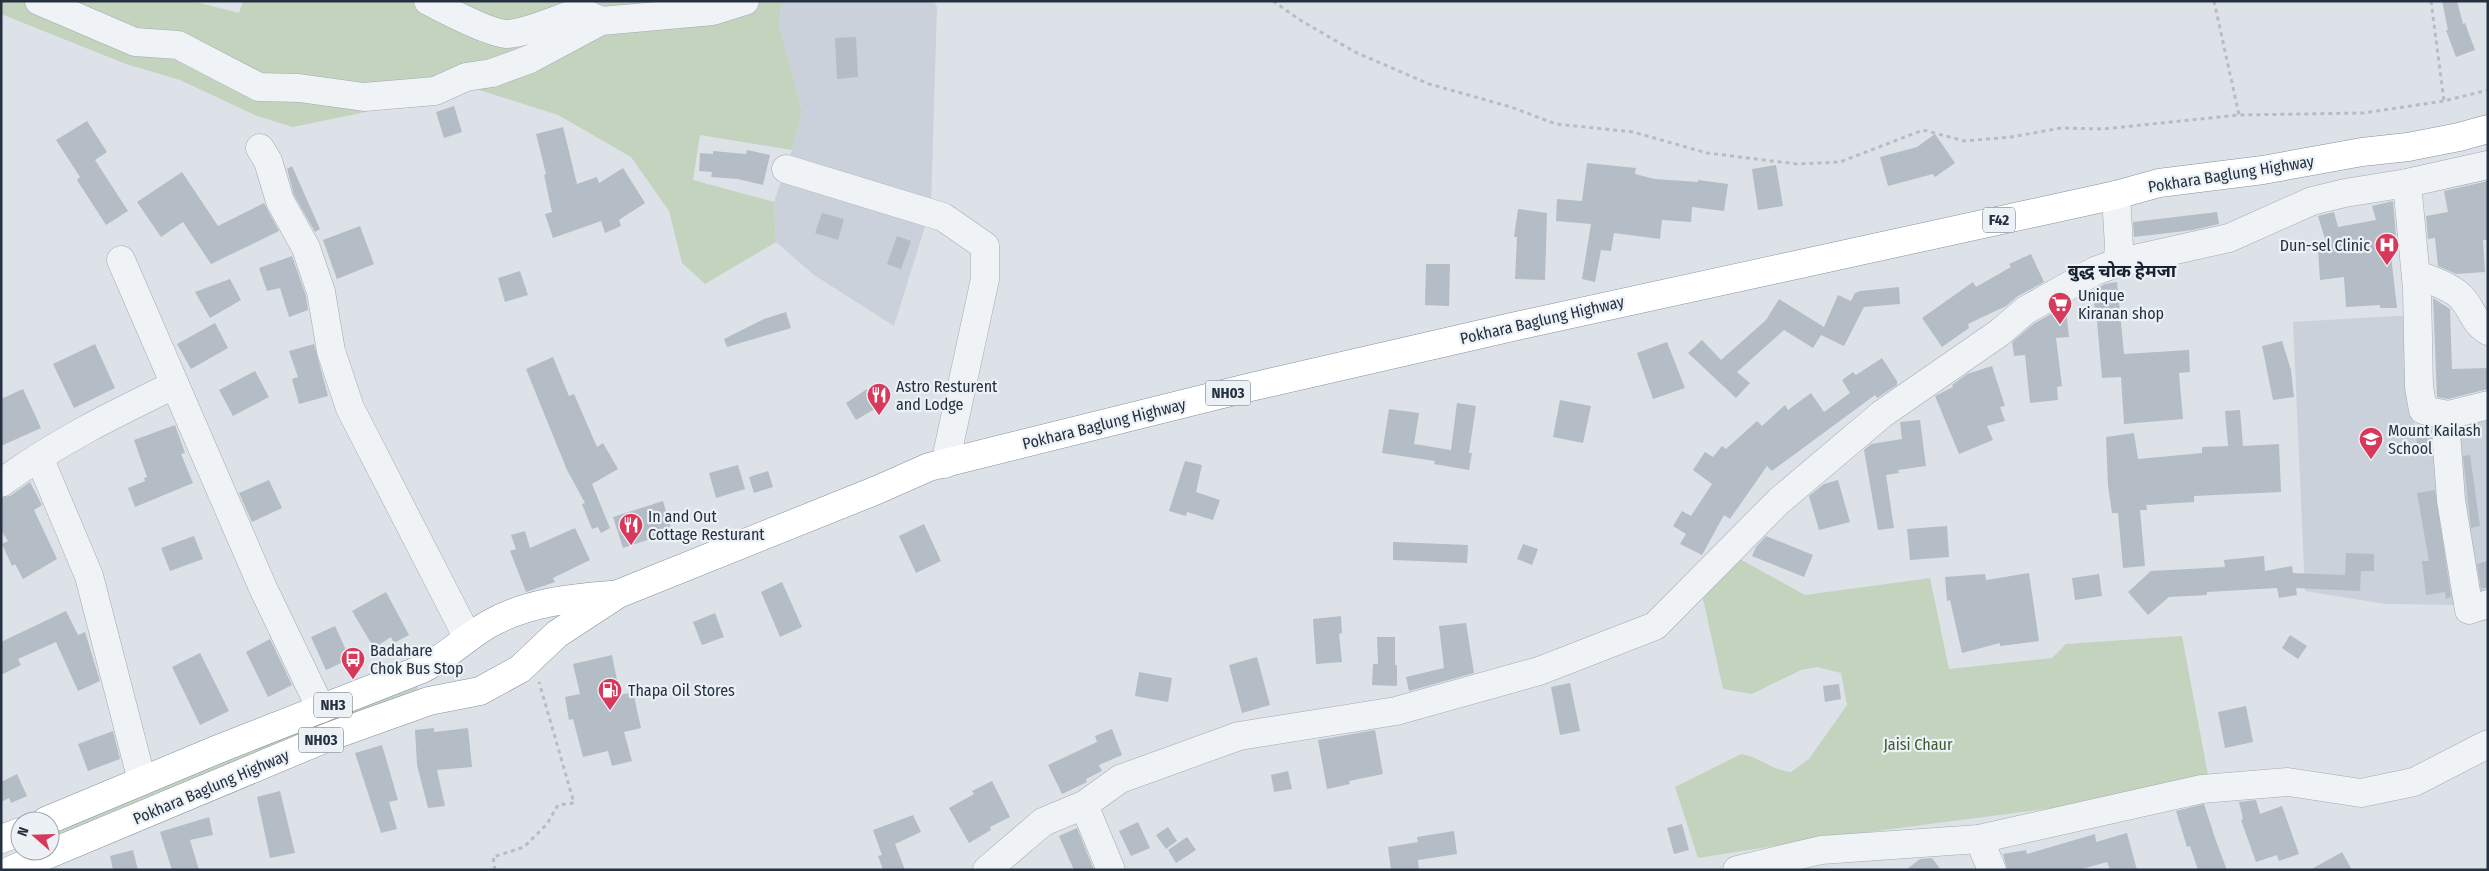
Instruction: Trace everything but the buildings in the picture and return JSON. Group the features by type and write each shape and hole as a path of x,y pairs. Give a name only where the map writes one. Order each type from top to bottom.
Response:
{"highway":[{"name":"Pokhara Baglung Highway","path":"11,870 331,736 429,701 480,691 504,679 557,634 618,594 929,468 1251,387 1512,327 2116,195 2159,183 2263,170 2362,152 2408,147 2488,129"},
{"name":"Pokhara Baglung Highway","path":"60,815 442,659 468,638 504,617 540,604 618,594"}],"street":[{"path":"39,1 135,42 178,45 259,87 299,88 364,96 435,91 466,77 492,73 530,59 601,21 713,11 745,1"},
{"path":"428,1 476,24 506,34 550,23 580,11 601,21"},
{"path":"260,148 268,160 280,201 306,248 321,292 332,351 350,408 468,638"},
{"path":"987,870 1043,822 1084,805 1120,779 1239,736 1396,711 1539,671 1654,626 1779,501 1882,414 1999,333 2026,310 2095,270 2117,263 2229,238 2312,201 2488,165"},
{"path":"786,169 943,217 985,246 985,279 945,464"},
{"path":"2407,183 2416,274 2419,387 2423,410 2448,415 2488,405"},
{"path":"2116,195 2119,247 2117,263"},
{"path":"121,260 263,588 321,710"},
{"path":"2416,274 2458,294 2469,306 2475,321 2488,330"},
{"path":"1,483 39,457 102,420 174,384"},
{"path":"2448,415 2449,422 2446,432 2451,500 2469,610 2488,604"},
{"path":"39,457 89,576 142,781"},
{"path":"1737,870 1822,850 1979,839 2202,790 2288,782 2361,794 2414,782 2488,744"},
{"path":"1084,805 1111,870"},
{"path":"1979,839 1992,870"}],"path":[{"path":"1273,1 1300,20 1355,52 1429,84 1511,106 1556,124 1633,132 1707,154 1797,164 1840,162 1922,130 1964,141 2011,137 2061,128 2103,129 2239,115 2363,113 2444,101 2488,90"},
{"path":"2214,1 2239,115"},
{"path":"2431,1 2444,101"},
{"path":"495,870 494,857 524,848 547,824 558,805 574,803 531,658"}],"shaded area":[{"path":"782,1 934,1 937,7 931,207 894,326 814,275 776,242 774,202 792,150 802,111 779,24"},
{"name":"Mount Kailash School","path":"2411,315 2415,435 2440,436 2463,605 2385,604 2305,591 2293,322"},
{"path":"2488,416 2488,596 2470,598 2454,428"}],"green space":[{"path":"1,1 192,1 239,13 243,1 782,1 779,24 802,111 792,150 700,135 693,180 774,202 776,242 705,284 682,263 669,211 631,157 558,115 473,88 422,97 361,113 293,127 257,116 180,80 126,64 1,14"},
{"name":"Jaisi Chaur","path":"1738,558 1805,595 1930,578 1949,669 2052,658 2066,644 2182,636 2208,775 2137,797 1830,837 1698,858 1675,787 1741,754 1777,769 1791,772 1809,759 1847,705 1841,673 1817,667 1801,670 1752,694 1723,689 1703,599"},
{"path":"416,685 418,690 368,713 60,840 60,829 239,754"}],"place":[{"name":"Dun-sel Clinic","path":"2387,266"},
{"name":"Unique Kiranan shop","path":"2060,325"},
{"name":"Astro Resturent and Lodge","path":"879,416"},
{"name":"Mount Kailash School","path":"2371,460"},
{"name":"In and Out Cottage Resturant","path":"631,546"},
{"name":"Badahare Chok Bus Stop","path":"353,680"},
{"name":"Thapa Oil Stores","path":"610,711"}],"district":[{"name":"बुद्ध चोक हेमजा","path":"2122,271"}]}
